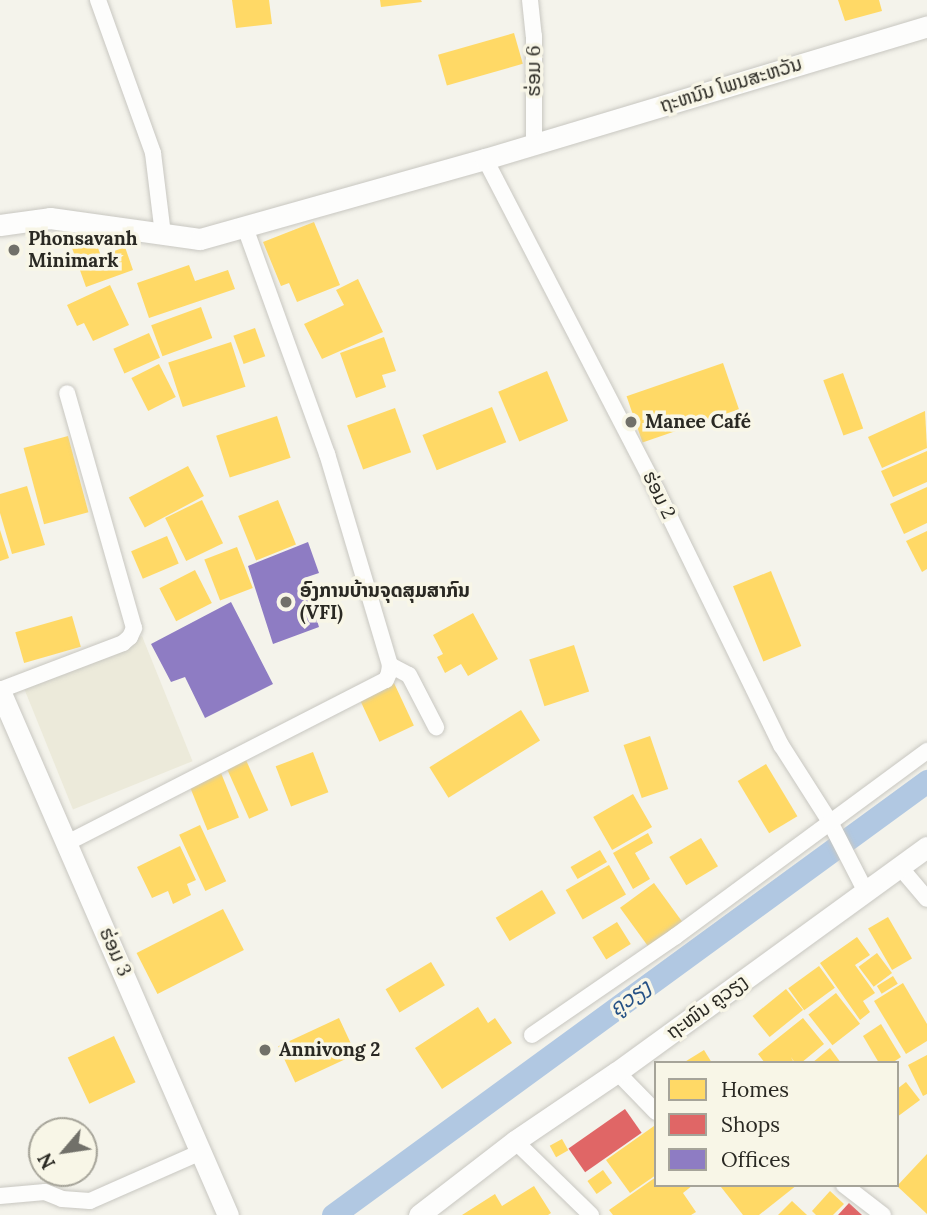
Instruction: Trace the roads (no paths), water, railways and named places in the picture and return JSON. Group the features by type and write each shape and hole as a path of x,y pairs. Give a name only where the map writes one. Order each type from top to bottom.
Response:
{"street":[{"path":"99,0 153,153 163,234"},
{"name":"ຮ່ອມ 6","path":"530,0 534,36 534,142"},
{"name":"ຖະຫນົນ ໂພນສະຫວັນ","path":"0,225 51,218 200,239 485,159 534,142 927,26"},
{"name":"ຮ່ອມ 2","path":"485,159 657,491 782,746 832,826 862,884"},
{"path":"67,843 386,680 390,664 327,454 246,228"},
{"path":"0,691 123,643 130,638 134,628 67,393"},
{"path":"390,664 409,675 436,727"},
{"name":"ຮ່ອມ 3","path":"0,691 228,1215"},
{"path":"532,1035 832,826 927,751"},
{"name":"ຖະໜົນ ຄູວຽງ","path":"419,1215 515,1141 617,1072 862,884 899,866 927,847"},
{"path":"899,866 927,899"},
{"path":"617,1072 654,1110"},
{"path":"515,1141 591,1215"},
{"path":"0,1196 45,1192 62,1199 90,1201 201,1152"},
{"path":"847,1187 883,1215"}],"waterway":[{"name":"ຄູວຽງ","path":"333,1215 927,781"}],"place":[{"name":"Phonsavanh Minimark","path":"14,250"},
{"name":"Manee Café","path":"631,422"},
{"name":"ອົງການບ້ານຈຸດສຸມສາກົນ (VFI)","path":"286,602"},
{"name":"Annivong 2","path":"265,1050"}]}
